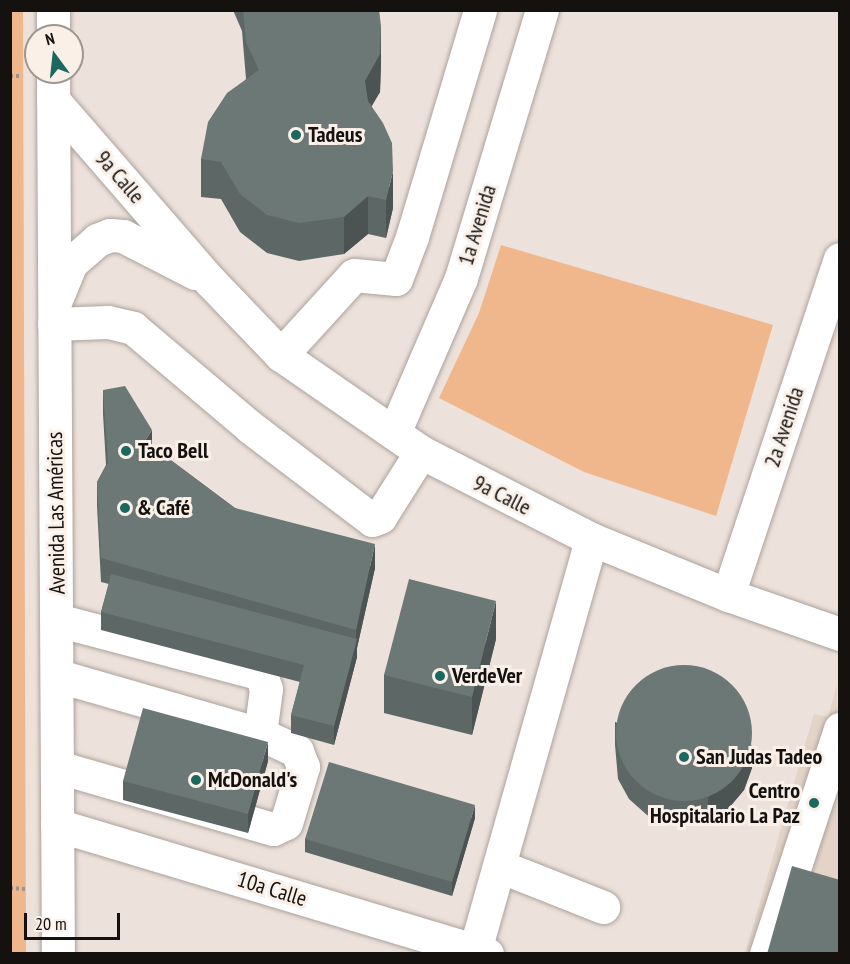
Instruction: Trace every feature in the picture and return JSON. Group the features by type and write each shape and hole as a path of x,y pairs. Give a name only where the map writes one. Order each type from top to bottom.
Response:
{"street":[{"path":"280,356 354,275 396,279 412,237 480,10"},
{"name":"1a Avenida","path":"394,433 461,278 542,10"},
{"name":"9a Calle","path":"53,86 210,281 280,356 421,452 591,539 728,595 840,634"},
{"name":"Avenida Las Américas","path":"53,86 59,676 57,954"},
{"name":"9a Calle","path":"55,313 71,263 97,240 110,235 123,236 210,281"},
{"name":"2a Avenida","path":"728,595 840,259"},
{"path":"55,313 108,321 133,328 250,427 372,520 380,517 421,452"},
{"path":"481,952 499,866 591,539"},
{"path":"57,620 261,674 266,689 260,734"},
{"path":"58,767 273,829 286,823 303,767 297,751 260,734 59,676"},
{"path":"766,954 840,729"},
{"name":"10a Calle","path":"57,825 481,952"},
{"path":"499,866 603,907"}],"shaded area":[{"path":"10,11 23,11 26,954 10,953"},
{"path":"501,245 773,325 716,516 584,472 439,398 479,313"},
{"name":"Centro Hospitalario La Paz","path":"837,685 839,953 745,954 814,714 828,717"}],"building":[{"name":"Tadeus","path":"243,10 379,10 380,54 365,81 368,101 383,123 392,143 393,171 386,200 368,196 344,217 299,223 267,215 240,194 221,162 201,159 208,122 227,93 259,70 246,42"},
{"path":"125,386 152,430 145,441 235,508 375,544 356,630 101,558 97,482 108,463 103,390"},
{"path":"111,574 357,639 334,726 291,715 304,665 101,612"},
{"path":"409,579 496,601 472,697 384,675"},
{"name":"San Judas Tadeo","path":"684,665 710,670 722,676 732,685 741,695 747,707 752,733 747,759 741,771 732,781 722,790 710,796 684,801 658,796 646,790 636,781 627,771 621,759 616,733 621,707 627,695 636,685 646,676 658,670"},
{"name":"McDonald's","path":"143,708 268,742 248,814 123,781"},
{"path":"329,762 475,805 452,882 305,839"},
{"path":"792,866 840,880 840,954 767,954"}],"place":[{"name":"Tadeus","path":"296,135"},
{"name":"Taco Bell","path":"126,451"},
{"name":"& Café","path":"125,508"},
{"name":"VerdeVer","path":"440,676"},
{"name":"San Judas Tadeo","path":"684,757"},
{"name":"McDonald's","path":"196,780"},
{"name":"Centro Hospitalario La Paz","path":"814,803"}]}
